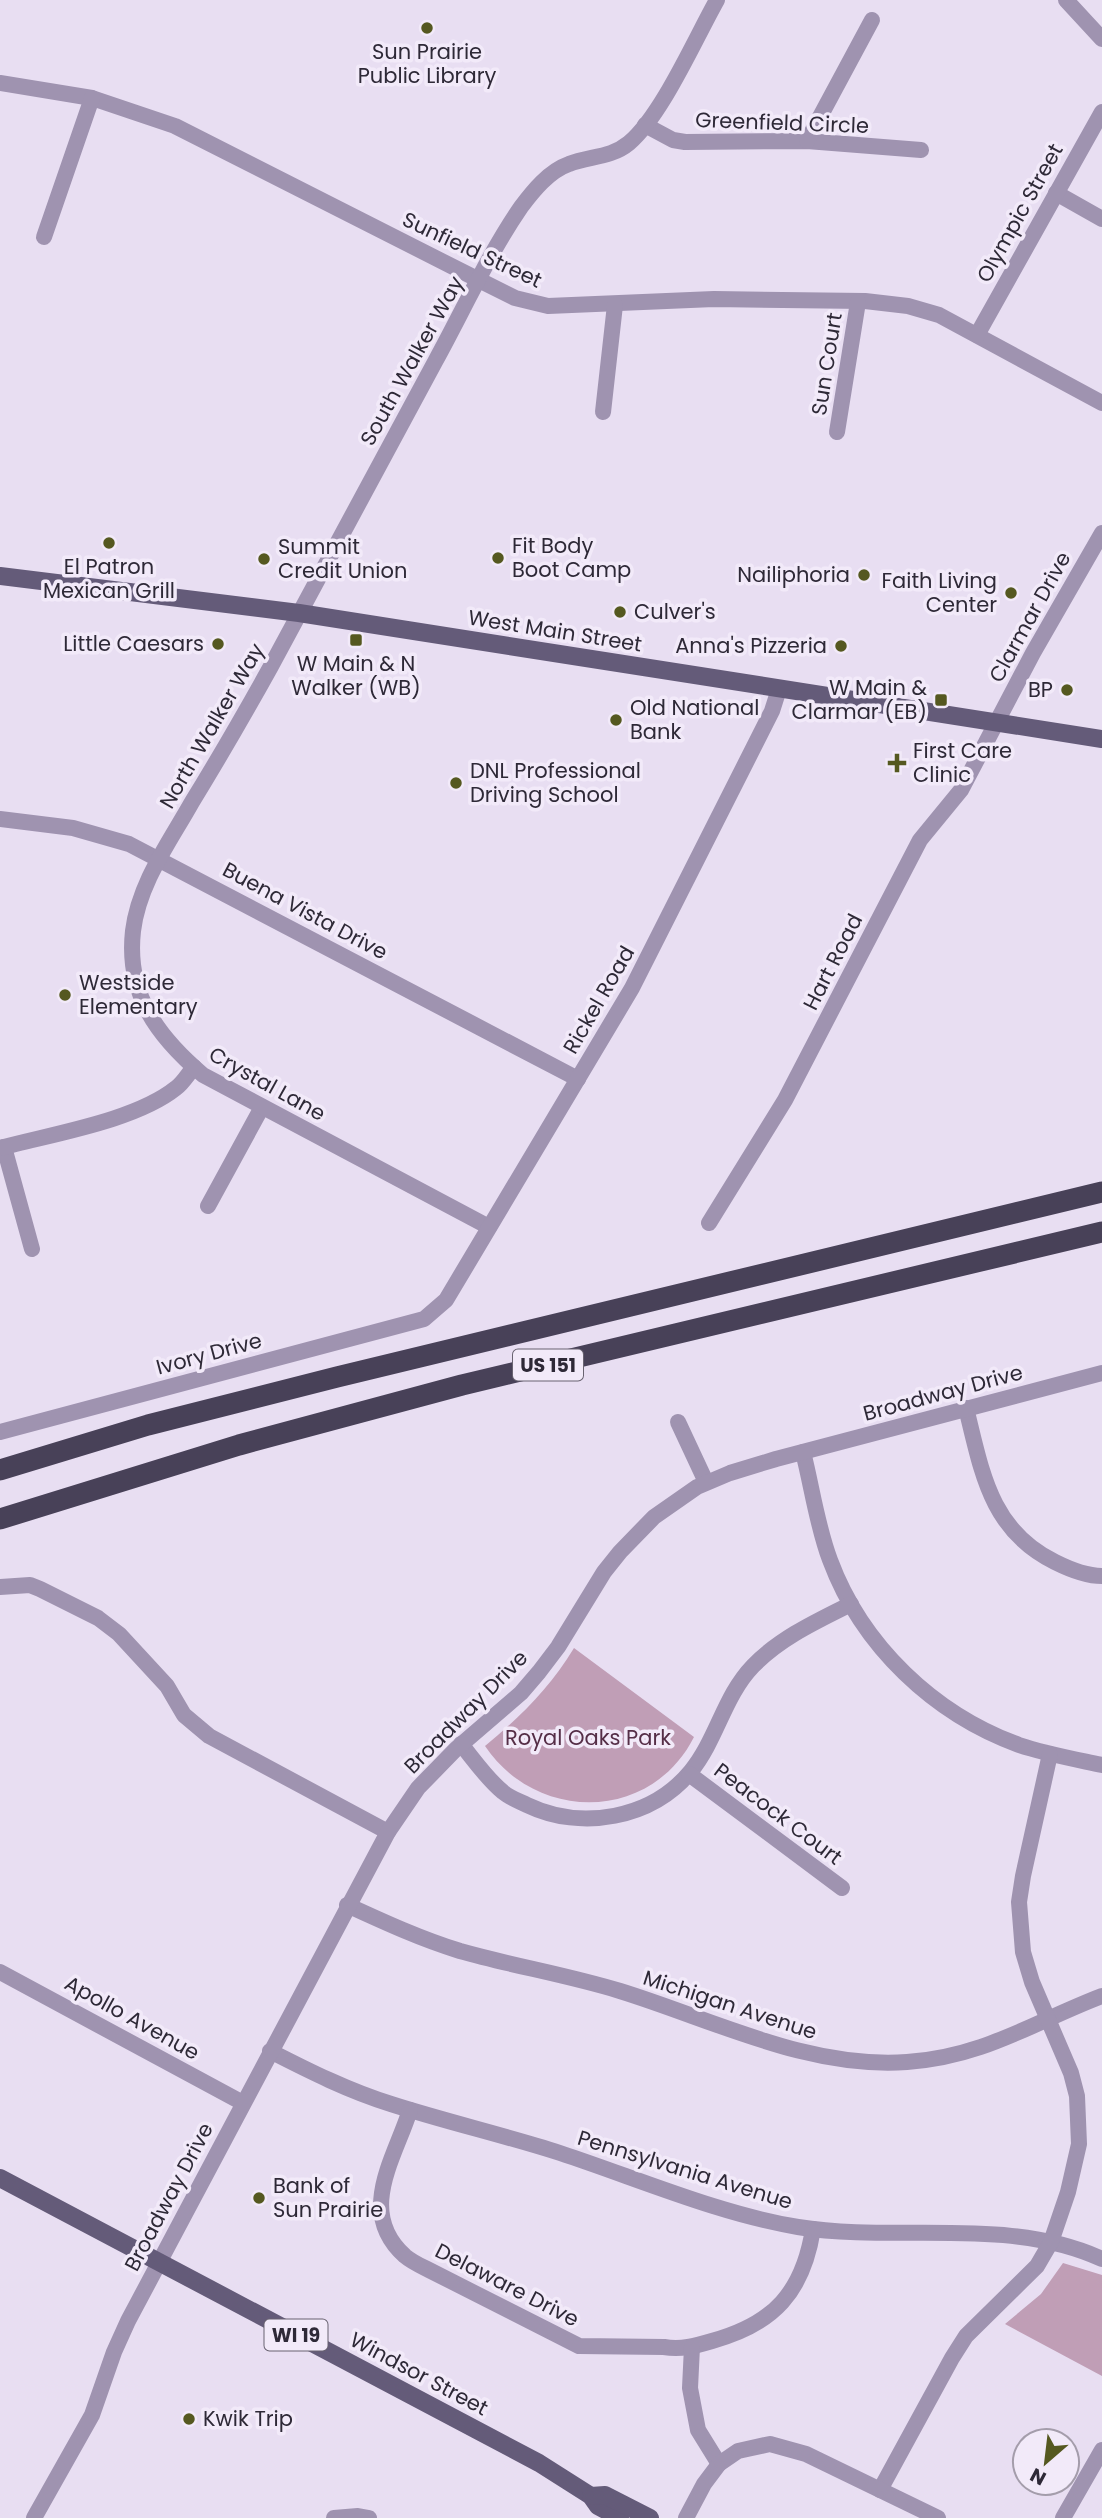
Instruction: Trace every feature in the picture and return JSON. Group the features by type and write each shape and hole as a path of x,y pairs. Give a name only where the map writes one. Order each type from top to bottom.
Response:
{"highway":[{"name":"US 151","path":"0,1470 148,1425 337,1377 1102,1192"},
{"name":"US 151","path":"0,1519 239,1446 462,1385 1102,1232"}],"main road":[{"name":"West Main Street","path":"0,576 299,613 1102,739"},
{"name":"Windsor Street","path":"0,2178 539,2463 591,2496 598,2506 620,2518"},
{"name":"Windsor Street","path":"591,2496 605,2495 650,2518"}],"street":[{"name":"South Walker Way","path":"299,613 521,208 550,175 568,164 611,154 629,143 657,109 717,0"},
{"path":"1066,0 1102,39"},
{"path":"807,141 872,20"},
{"name":"Sunfield Street","path":"0,83 92,98 175,126 515,298 548,306 714,299 858,302 908,306 926,311 977,335 1102,403"},
{"path":"44,237 92,98"},
{"name":"Olympic Street","path":"977,335 1102,112"},
{"name":"Greenfield Circle","path":"645,125 673,140 685,142 807,141 920,150"},
{"path":"1056,193 1102,219"},
{"name":"Sun Court","path":"837,432 858,302"},
{"path":"603,412 615,305"},
{"name":"Clarmar Drive","path":"996,723 1102,533"},
{"name":"North Walker Way","path":"159,858 299,613"},
{"name":"Rickel Road","path":"428,1316 446,1300 632,988 767,720 779,689"},
{"name":"Hart Road","path":"709,1223 785,1100 919,840 961,790 996,723"},
{"name":"Buena Vista Drive","path":"0,819 74,828 106,836 159,858 578,1079"},
{"name":"Crystal Lane","path":"159,858 140,901 133,930 132,960 138,989 149,1017 165,1040 203,1075 489,1227"},
{"path":"32,1249 2,1147 110,1119 148,1105 177,1088 194,1067"},
{"path":"208,1206 262,1107"},
{"name":"Ivory Drive","path":"0,1432 428,1316"},
{"name":"Broadway Drive","path":"34,2518 85,2429 114,2352 159,2262 388,1832 418,1788 461,1744 521,1693 539,1672 620,1552 654,1517 706,1482 803,1452 1102,1373"},
{"path":"966,1408 989,1494 1003,1518 1017,1535 1046,1558 1075,1570 1102,1576"},
{"path":"678,1422 706,1482"},
{"path":"803,1452 830,1559 851,1604 890,1658 945,1707 997,1736 1051,1754 1102,1765"},
{"path":"0,1587 30,1586 40,1589 98,1618 119,1633 140,1655 167,1686 184,1715 209,1737 388,1832"},
{"path":"461,1744 504,1793 541,1811 581,1818 609,1817 643,1808 689,1774 700,1758 732,1692 752,1666 775,1646 805,1627 851,1604"},
{"path":"880,2490 966,2336 1037,2266 1051,2242 1068,2192 1076,2156 1079,2116 1071,2073 1032,1982 1023,1952 1019,1902 1051,1754"},
{"name":"Peacock Court","path":"689,1774 842,1888"},
{"name":"Michigan Avenue","path":"347,1905 422,1938 461,1951 619,1990 774,2043 840,2060 906,2062 960,2055 991,2045 1102,1996"},
{"name":"Apollo Avenue","path":"0,1972 243,2102"},
{"name":"Pennsylvania Avenue","path":"270,2051 351,2090 410,2110 557,2152 732,2211 813,2229 881,2235 1006,2235 1051,2242 1102,2259"},
{"name":"Delaware Drive","path":"410,2110 382,2184 380,2201 389,2234 406,2257 579,2346 675,2349 732,2336 751,2327 786,2298 803,2271 813,2229"},
{"path":"692,2347 690,2388 698,2430 719,2464"},
{"path":"686,2518 704,2484 719,2464 738,2451 770,2444 806,2454 938,2518"},
{"path":"1063,2518 1102,2450"},
{"path":"334,2518 369,2518"}],"green space":[{"name":"Royal Oaks Park","path":"574,1648 694,1737 675,1765 651,1785 623,1798 593,1802 563,1799 534,1789 507,1771 485,1746 534,1701"},
{"path":"1063,2263 1102,2275 1102,2376 1005,2324 1041,2294"}],"place":[{"name":"Sun Prairie Public Library","path":"427,28"},
{"name":"El Patron Mexican Grill","path":"109,543"},
{"name":"Fit Body Boot Camp","path":"498,558"},
{"name":"Summit Credit Union","path":"264,559"},
{"name":"Nailiphoria","path":"864,575"},
{"name":"Faith Living Center","path":"1011,593"},
{"name":"Culver's","path":"620,612"},
{"name":"W Main & N Walker (WB)","path":"356,640"},
{"name":"Little Caesars","path":"218,644"},
{"name":"Anna's Pizzeria","path":"841,646"},
{"name":"BP","path":"1067,690"},
{"name":"W Main & Clarmar (EB)","path":"941,700"},
{"name":"Old National Bank","path":"616,720"},
{"name":"First Care Clinic","path":"897,763"},
{"name":"DNL Professional Driving School","path":"456,783"},
{"name":"Westside Elementary","path":"65,995"},
{"name":"Bank of Sun Prairie","path":"259,2198"},
{"name":"Kwik Trip","path":"189,2419"}]}
